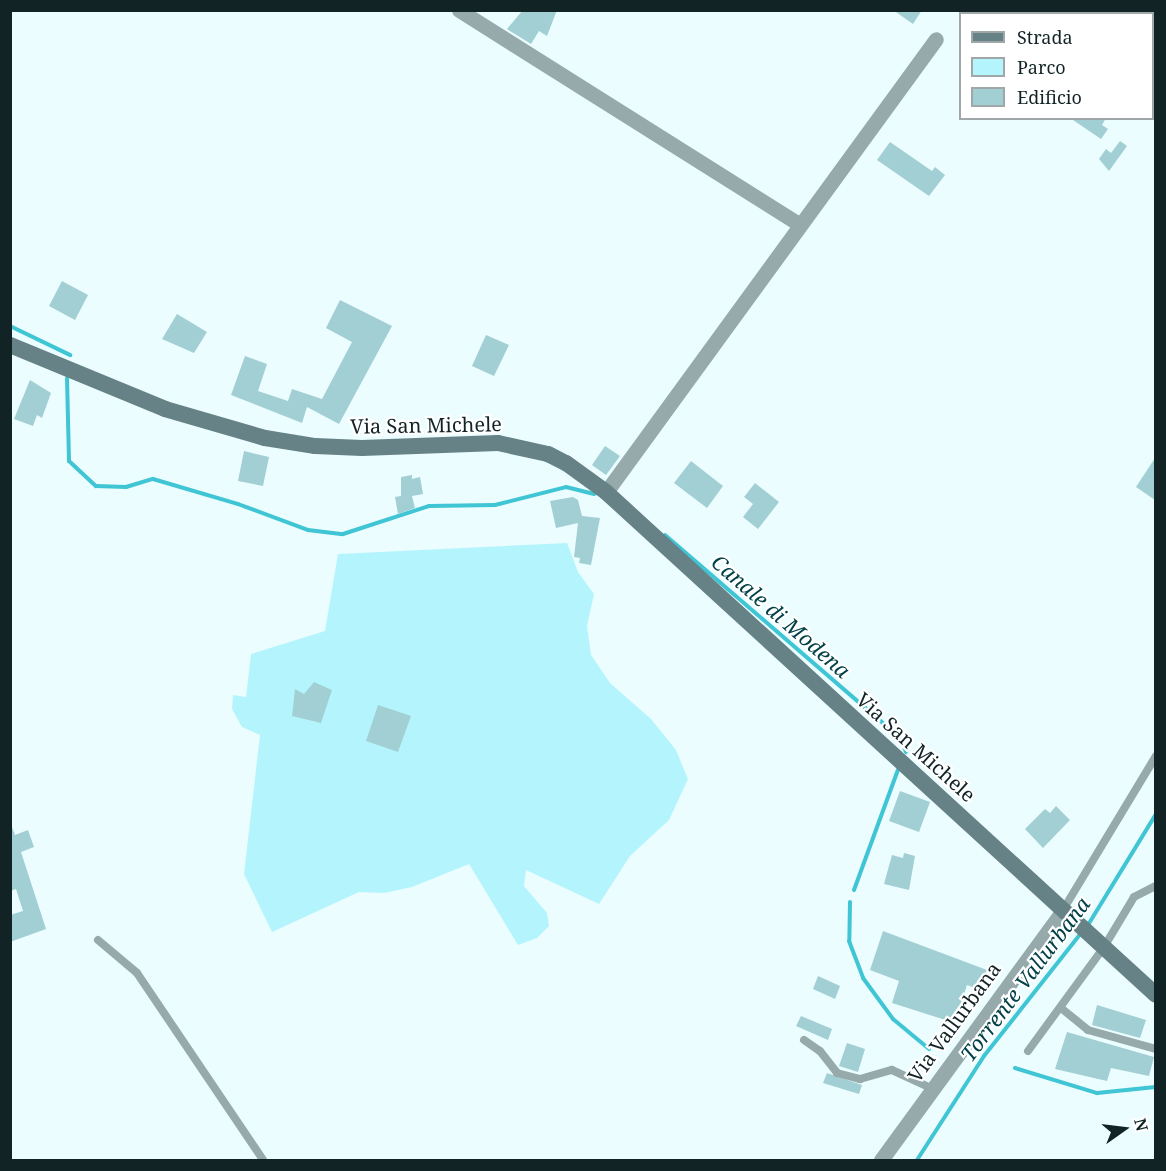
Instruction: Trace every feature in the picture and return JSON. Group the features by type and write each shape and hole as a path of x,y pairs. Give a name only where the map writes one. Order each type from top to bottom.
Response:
{"main road":[{"name":"Via San Michele","path":"10,345 218,427 315,446 498,443 548,454 606,492 1155,995"}],"street":[{"path":"459,10 800,225"},
{"path":"606,492 936,39"},
{"name":"Via Vallurbana","path":"881,1161 932,1088 1068,914"}],"lane":[{"path":"1068,914 1155,756"},
{"path":"1028,1051 1060,1008 1099,943 1134,897 1155,886"},
{"path":"98,940 137,973 263,1161"},
{"path":"1060,1008 1088,1030 1155,1049"},
{"path":"804,1040 820,1051 837,1073 860,1079 892,1070 932,1088"}],"green space":[{"path":"567,543 578,572 594,594 587,626 591,655 610,683 651,719 676,750 688,779 669,820 630,856 599,904 526,870 524,886 547,913 549,926 537,938 518,945 469,864 412,887 384,893 359,892 272,932 244,874 260,735 242,727 232,709 233,695 246,697 251,654 325,631 338,554"}],"building":[{"path":"523,10 557,10 547,36 539,31 531,44 507,29"},
{"path":"893,10 922,10 913,24"},
{"path":"1073,120 1105,120 1102,125 1108,129 1101,139"},
{"path":"1120,141 1127,146 1109,171 1099,159 1106,149 1111,153"},
{"path":"890,142 932,171 935,167 945,175 929,196 877,160"},
{"path":"62,281 88,295 75,320 49,306"},
{"path":"340,300 392,326 339,424 307,407 302,423 231,395 245,356 267,364 258,391 288,401 292,389 322,399 352,342 326,328"},
{"path":"177,314 207,332 194,353 162,339"},
{"path":"486,335 509,345 494,376 472,366"},
{"path":"30,380 51,393 42,418 37,415 33,426 14,419"},
{"path":"605,446 620,456 606,475 592,465"},
{"path":"244,451 269,457 263,486 238,481"},
{"path":"1155,458 1155,500 1136,487"},
{"path":"691,461 723,486 707,508 674,483"},
{"path":"412,475 412,479 420,477 423,494 412,496 415,508 398,514 395,497 401,496 401,477"},
{"path":"755,483 779,502 758,529 743,517 753,504 744,497"},
{"path":"573,497 578,500 582,516 600,518 591,565 579,563 580,558 574,557 578,523 556,528 550,501"},
{"path":"314,682 332,690 321,723 292,716 295,689 304,694"},
{"path":"378,705 411,716 398,752 366,741"},
{"path":"900,791 930,802 919,832 889,821"},
{"path":"1056,806 1070,820 1043,848 1025,829 1045,809 1050,813"},
{"path":"12,827 15,835 28,830 34,847 21,852 46,929 10,942 10,915 23,911 16,889 10,891"},
{"path":"904,853 915,856 909,890 884,884 892,855 903,858"},
{"path":"883,931 987,970 980,990 967,985 955,1023 892,1003 899,981 870,970"},
{"path":"818,976 840,986 835,999 813,989"},
{"path":"1097,1005 1146,1020 1140,1038 1092,1025"},
{"path":"801,1016 832,1029 828,1040 796,1026"},
{"path":"1067,1032 1154,1057 1149,1076 1111,1068 1107,1081 1055,1069"},
{"path":"847,1043 865,1049 858,1072 839,1066"},
{"path":"827,1073 862,1085 859,1094 823,1083"}],"waterway":[{"name":"Canale di Modena","path":"10,326 70,355"},
{"name":"Canale di Modena","path":"67,378 69,461 96,486 126,487 153,479 238,504 308,530 343,534 429,506 495,505 566,487 594,494"},
{"name":"Canale di Modena","path":"665,535 901,739 906,752"},
{"name":"Canale di Modena","path":"854,890 898,770"},
{"name":"Torrente Vallurbana","path":"1088,925 1156,814"},
{"name":"Canale di Modena","path":"850,902 849,941 863,978 893,1019 929,1049"},
{"name":"Torrente Vallurbana","path":"917,1160 984,1056 1081,933"},
{"name":"Canale di Modena","path":"1015,1068 1097,1093 1156,1087"}]}
